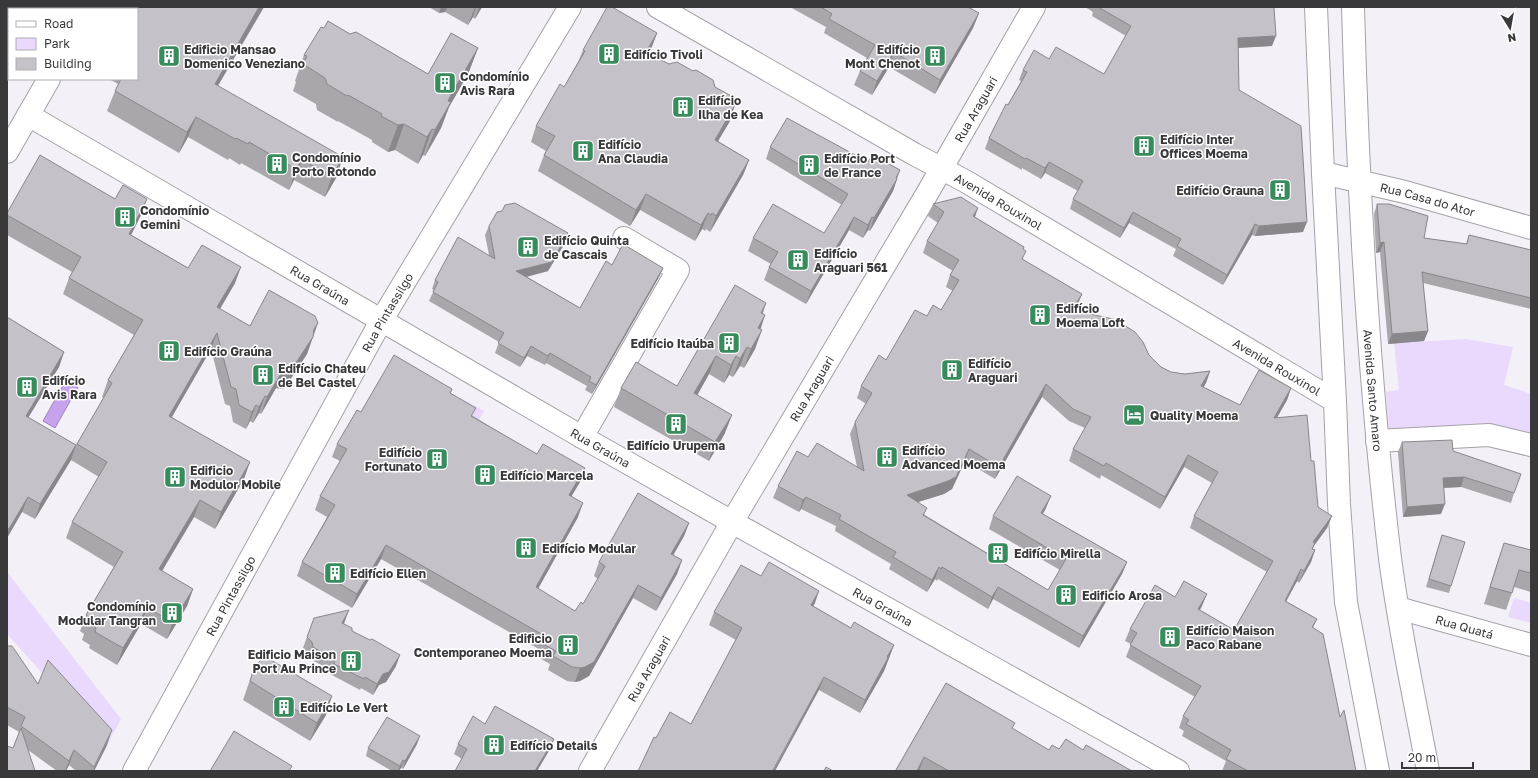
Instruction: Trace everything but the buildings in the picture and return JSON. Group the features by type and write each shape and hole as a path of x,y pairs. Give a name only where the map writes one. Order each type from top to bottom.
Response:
{"street":[{"name":"Rua Pintassilgo","path":"134,771 381,321 570,7"},
{"name":"Avenida Rouxinol","path":"658,7 941,168 1335,401"},
{"name":"Rua Araguari","path":"590,771 732,522 941,168 1034,7"},
{"path":"1316,7 1339,504 1346,602 1378,771"},
{"name":"Avenida Santo Amaro","path":"1353,7 1359,180 1377,441 1398,608 1428,771"},
{"path":"7,152 48,80"},
{"name":"Rua Graúna","path":"28,115 582,437 1178,771"},
{"name":"Rua Casa do Ator","path":"1323,173 1359,180 1405,192 1531,228"},
{"path":"582,437 678,270 624,238"},
{"path":"1377,441 1489,435 1531,445"},
{"name":"Rua Quatá","path":"1398,608 1531,645"}],"green space":[{"path":"1466,339 1513,347 1504,385 1531,394 1531,433 1485,424 1389,433 1386,392 1399,390 1394,343"},
{"path":"452,394 484,411 479,420 447,403"},
{"path":"7,572 121,719 107,745 7,634"},
{"path":"1514,598 1531,603 1531,623 1508,617"}],"shaded area":[{"path":"66,380 78,387 55,428 43,421"}],"place":[{"name":"Edifício Tivoli","path":"609,54"},
{"name":"Edificio Mansao Domenico Veneziano","path":"169,56"},
{"name":"Edifício Mont Chenot","path":"935,56"},
{"name":"Condomínio Avis Rara","path":"445,83"},
{"name":"Edifício Ilha de Kea","path":"683,107"},
{"name":"Edifício Inter Offices Moema","path":"1144,146"},
{"name":"Edifício Ana Claudia","path":"583,151"},
{"name":"Condomínio Porto Rotondo","path":"277,164"},
{"name":"Edifício Port de France","path":"809,165"},
{"name":"Edifício Grauna","path":"1280,190"},
{"name":"Condomínio Gemini","path":"125,217"},
{"name":"Edifício Quinta de Cascais","path":"528,247"},
{"name":"Edifício Araguari 561","path":"798,260"},
{"name":"Edifício Moema Loft","path":"1040,315"},
{"name":"Edifício Itaúba","path":"729,343"},
{"name":"Edifício Graúna","path":"169,351"},
{"name":"Edifício Araguari","path":"952,370"},
{"name":"Edifício Chateu de Bel Castel","path":"263,375"},
{"name":"Edifício Avis Rara","path":"27,387"},
{"name":"Quality Moema","path":"1134,415"},
{"name":"Edifício Urupema","path":"676,424"},
{"name":"Edifício Advanced Moema","path":"887,457"},
{"name":"Edifício Fortunato","path":"437,459"},
{"name":"Edifício Marcela","path":"485,475"},
{"name":"Edificio Modulor Mobile","path":"175,477"},
{"name":"Edifício Modular","path":"526,548"},
{"name":"Edifício Mirella","path":"998,553"},
{"name":"Edifício Ellen","path":"335,573"},
{"name":"Edificio Arosa","path":"1066,595"},
{"name":"Condomínio Modular Tangran","path":"172,613"},
{"name":"Edifício Maison Paco Rabane","path":"1170,637"},
{"name":"Edificio Contemporaneo Moema","path":"568,645"},
{"name":"Edificio Maison Port Au Prince","path":"351,661"},
{"name":"Edifício Le Vert","path":"284,707"},
{"name":"Edifício Details","path":"494,745"}]}
